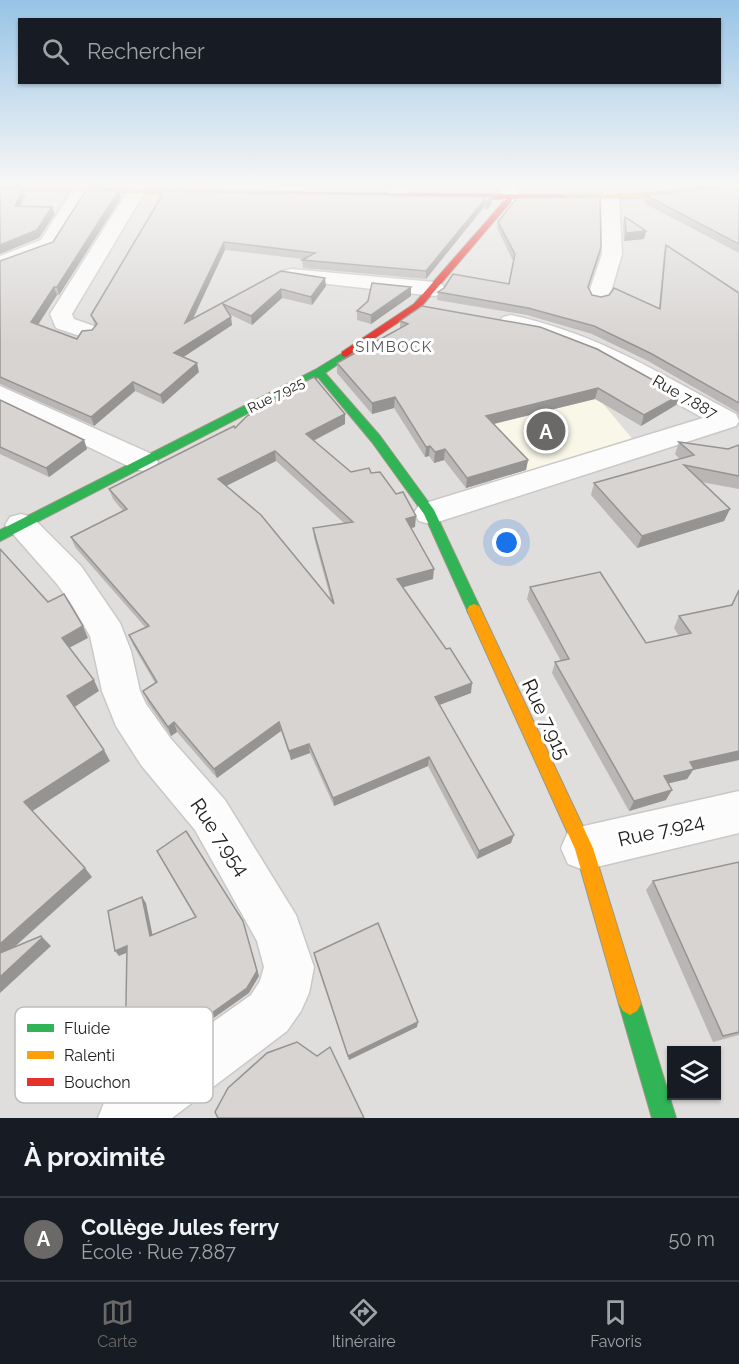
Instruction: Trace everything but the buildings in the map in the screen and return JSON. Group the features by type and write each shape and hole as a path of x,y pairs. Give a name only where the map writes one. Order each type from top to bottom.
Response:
{"street":[{"path":"0,263 48,244 51,238"},
{"path":"86,331 64,323 61,314 107,238"},
{"name":"Rue 7.925","path":"10,530 319,372 431,301 476,238"},
{"path":"599,295 612,254 611,238"},
{"path":"291,274 431,301"},
{"name":"Rue 7.887","path":"486,318 541,328 582,342 732,422"},
{"name":"Rue 7.915","path":"319,372 376,439 430,513 584,848 664,1118"},
{"path":"0,394 144,462"},
{"name":"Rue 7.887","path":"430,513 732,422"},
{"name":"Rue 7.954","path":"10,530 69,575 107,633 130,714 156,752 210,815 279,932 289,967 283,993 269,1013 213,1054"},
{"name":"Rue 7.924","path":"584,848 739,812"},
{"name":"Rue 7.954","path":"126,1118 146,1103"}],"shaded area":[{"path":"0,238 739,238 739,1118 0,1118"},
{"path":"584,381 635,442 496,485 441,420"}],"traffic: fast":[{"path":"0,536 319,372 346,354"},
{"path":"319,372 376,439 430,513 474,610"},
{"path":"630,1004 664,1118"}],"traffic: slow":[{"path":"474,610 584,848 630,1004"}],"traffic: jam":[{"path":"346,354 417,306 475,238"}],"place":[{"name":"Collège Jules ferry","path":"546,431"}],"district":[{"name":"SIMBOCK","path":"394,347"}]}
